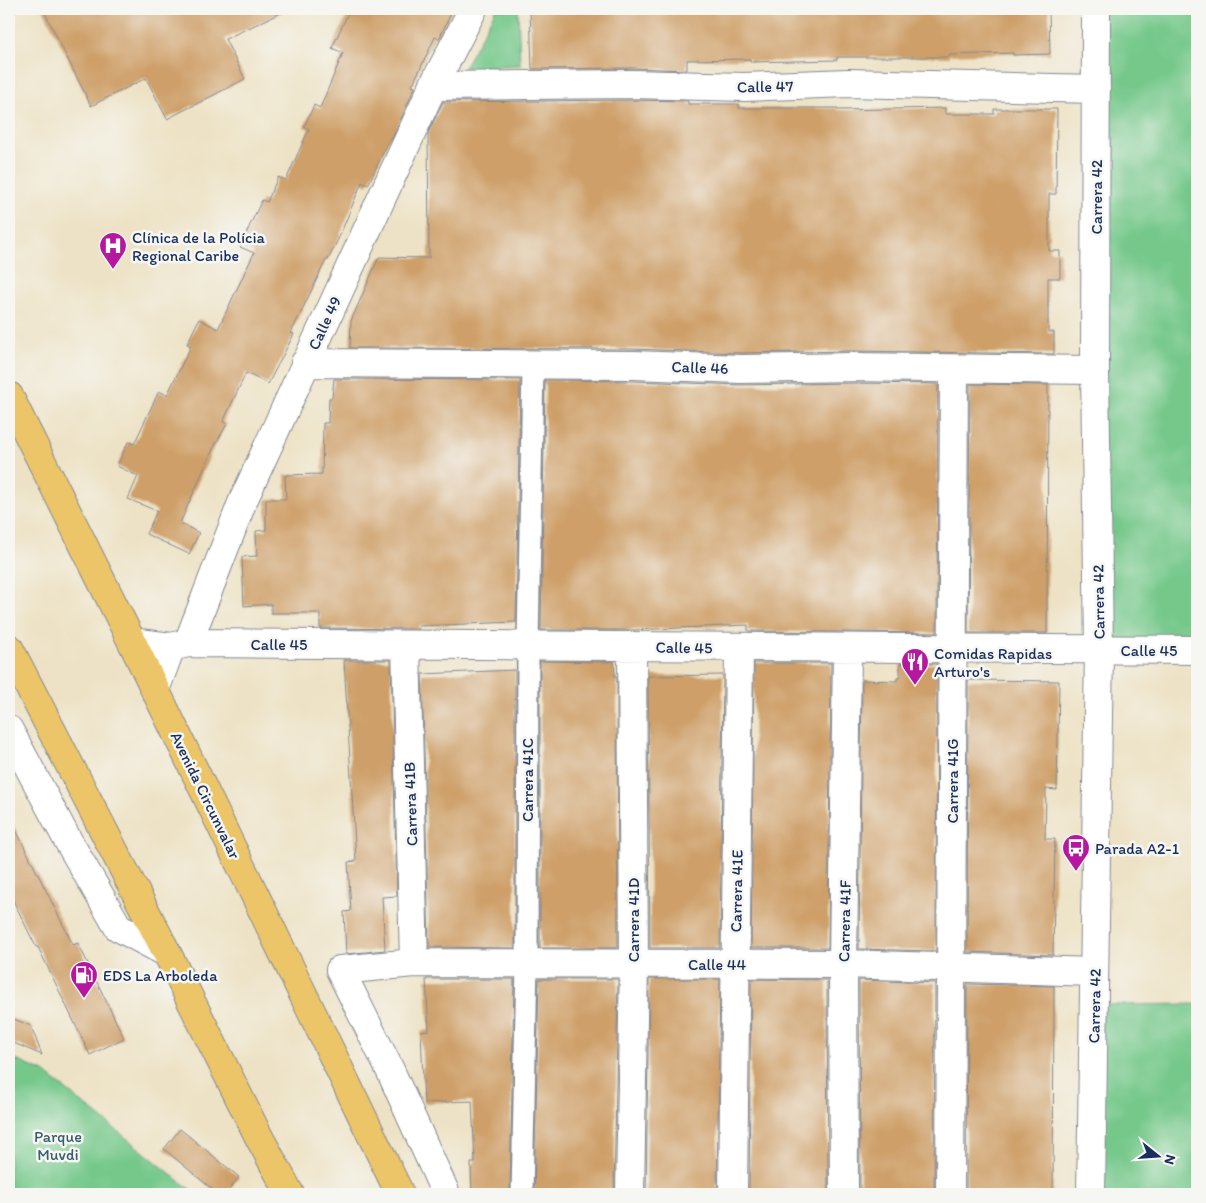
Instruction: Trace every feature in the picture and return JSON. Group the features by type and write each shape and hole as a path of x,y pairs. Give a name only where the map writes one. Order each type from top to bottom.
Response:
{"highway":[{"name":"Avenida Circunvalar","path":"9,396 132,642 400,1194"},
{"path":"9,648 290,1194"}],"street":[{"name":"Calle 49","path":"179,645 305,363 433,86 473,9"},
{"name":"Carrera 42","path":"1091,1194 1098,650 1094,370 1096,9"},
{"name":"Calle 47","path":"433,86 623,84 744,87 848,84 1096,89"},
{"name":"Calle 46","path":"305,363 633,364 741,369 851,367 1094,370"},
{"name":"Carrera 41C","path":"522,1194 528,645 534,365"},
{"name":"Carrera 41G","path":"950,1194 954,369"},
{"name":"Calle 45","path":"132,642 179,645 528,645 1197,650"},
{"path":"155,690 179,645"},
{"name":"Carrera 41B","path":"406,645 414,963"},
{"name":"Carrera 41D","path":"630,1194 634,964 632,646"},
{"name":"Carrera 41E","path":"733,1194 739,648"},
{"name":"Carrera 41F","path":"844,1194 843,964 847,648"},
{"path":"9,730 66,837 118,928 167,953"},
{"name":"Calle 44","path":"446,1194 390,1070 340,970 414,963 526,963 843,964 1094,972"}],"green space":[{"path":"496,9 518,9 520,65 464,68"},
{"path":"1096,9 1197,9 1197,650 1099,649"},
{"path":"1197,1004 1197,1194 1091,1194 1094,1005"},
{"name":"Parque Muvdi","path":"9,1057 44,1072 196,1194 9,1194"}],"building":[{"path":"43,9 289,9 225,39 245,79 167,119 146,78 91,106"},
{"path":"350,9 453,9 439,39 435,37 412,86 415,87 392,139 390,138 368,185 362,182 340,235 291,333 294,334 268,384 246,373 223,422 227,424 213,449 180,523 199,533 189,554 146,534 157,511 128,499 138,476 117,466 128,442 134,444 159,391 167,395 191,346 187,344 199,319 218,329 254,253 240,247 262,200 267,202 278,177 286,180 309,129 304,127 314,105 320,108 343,53 332,48"},
{"path":"541,9 1049,9 1050,54 1013,55 1013,53 949,55 949,57 837,57 837,60 750,62 750,59 687,60 687,70 632,68 532,69 530,11"},
{"path":"688,101 688,104 739,104 739,108 837,108 837,110 945,108 945,114 994,114 994,109 1057,109 1056,194 1049,194 1049,251 1060,251 1060,278 1048,278 1048,332 1054,332 1054,354 851,351 741,353 633,349 350,348 351,321 379,257 429,258 428,133 443,102"},
{"path":"334,379 520,380 516,622 418,626 419,629 320,628 320,613 271,613 271,604 244,606 242,557 257,556 256,531 266,530 266,499 286,499 285,475 322,474 323,423 328,423 329,398 332,398"},
{"path":"545,380 741,385 938,384 937,633 748,631 748,625 633,630 541,630"},
{"path":"970,384 1048,385 1047,633 968,633"},
{"path":"344,660 391,660 397,896 382,897 385,950 346,954 344,912 351,911 348,862 356,861"},
{"path":"540,661 614,662 615,677 617,677 618,948 540,948"},
{"path":"754,663 831,663 828,948 751,948"},
{"path":"900,664 937,664 936,951 859,949 862,680 897,681 897,678 900,678"},
{"path":"515,670 515,948 429,947 422,674"},
{"path":"723,675 720,948 650,948 648,676"},
{"path":"968,680 1059,681 1057,790 1046,789 1045,839 1055,839 1053,955 967,952"},
{"path":"9,816 73,945 78,943 124,1038 90,1055 9,892"},
{"path":"426,979 514,979 510,1194 472,1194 471,1163 475,1163 472,1101 424,1103 421,1031 429,1030"},
{"path":"539,979 618,979 614,1194 534,1194"},
{"path":"649,979 720,979 717,1194 646,1194"},
{"path":"751,979 827,980 828,1194 749,1194"},
{"path":"859,980 935,983 934,1194 860,1194"},
{"path":"967,984 1054,986 1053,1194 966,1194"},
{"path":"9,1017 31,1026 42,1055 9,1041"},
{"path":"180,1129 239,1177 226,1194 218,1194 164,1149"}],"place":[{"name":"Clínica de la Polícia Regional Caribe","path":"113,270"},
{"name":"Comidas Rapidas Arturo's","path":"915,686"},
{"name":"Parada A2-1","path":"1076,872"},
{"name":"EDS La Arboleda","path":"84,999"}]}
